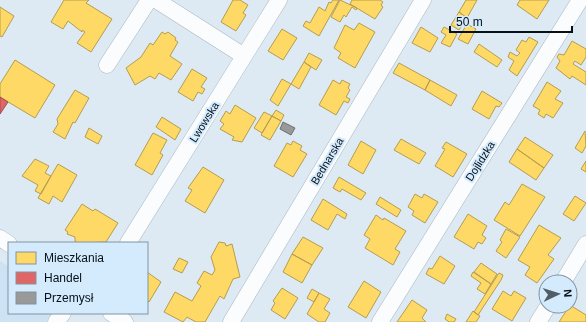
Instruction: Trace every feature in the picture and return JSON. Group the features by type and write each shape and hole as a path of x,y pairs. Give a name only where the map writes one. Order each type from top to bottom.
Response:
{"street":[{"path":"107,66 149,0"},
{"path":"156,0 244,56"},
{"name":"Lwowska","path":"129,242 279,0"},
{"name":"Bednarska","path":"231,322 423,0"},
{"name":"Dojlidzka","path":"380,322 580,0"},
{"path":"567,274 586,244"},
{"path":"56,322 62,314"},
{"path":"113,314 125,322"}],"shaded area":[{"path":"0,261 8,266 8,314 51,314 46,322 0,322"}],"building: Mieszkania":[{"path":"64,0 89,0 86,3 112,19 91,52 77,43 85,32 82,30 82,32 68,21 63,29 51,22"},
{"path":"233,0 240,0 248,5 243,13 246,15 236,31 221,22"},
{"path":"333,0 339,0 319,36 303,26 306,21 310,23 319,7 325,11 329,2 331,3"},
{"path":"340,0 357,8 356,10 352,7 346,17 344,15 340,22 331,17"},
{"path":"352,0 380,0 383,2 381,5 383,7 375,19 350,4"},
{"path":"466,0 477,0 467,18 459,12"},
{"path":"520,0 549,0 537,19 517,5"},
{"path":"0,7 14,16 2,37 0,36"},
{"path":"459,12 467,18 459,30 451,25"},
{"path":"359,23 375,32 355,68 338,58 341,53 334,48 345,25 354,30"},
{"path":"467,24 476,29 468,44 458,39"},
{"path":"421,27 438,38 430,52 412,43"},
{"path":"444,27 457,34 450,47 441,43 446,35 441,32"},
{"path":"282,29 297,38 283,60 268,51"},
{"path":"162,32 165,34 168,32 176,38 175,40 178,42 170,56 182,64 171,80 159,73 155,79 150,76 135,85 126,68 141,57 150,43 153,45"},
{"path":"529,37 538,42 517,76 509,70 514,61 508,57 510,52 517,56 520,53 516,50 522,40 526,42"},
{"path":"572,41 586,49 586,57 581,65 575,61 573,64 586,72 586,85 572,76 570,79 556,68 560,61 557,57 559,54 564,55"},
{"path":"479,44 502,60 497,67 474,52"},
{"path":"309,53 322,60 316,70 304,62"},
{"path":"15,60 55,85 35,118 0,97 0,84"},
{"path":"304,62 311,67 299,89 291,84"},
{"path":"399,63 430,80 425,90 393,73"},
{"path":"192,69 207,78 201,87 205,89 202,94 198,92 193,101 178,92"},
{"path":"282,79 291,84 278,106 270,100"},
{"path":"333,80 340,84 342,80 350,84 348,88 350,90 346,97 350,99 348,103 344,101 336,115 319,105"},
{"path":"430,80 457,95 451,106 425,90"},
{"path":"547,82 561,91 555,99 563,103 553,118 546,114 544,118 538,114 540,110 533,106"},
{"path":"75,90 89,98 75,123 73,122 65,139 53,132 58,124 57,119"},
{"path":"482,91 502,103 499,107 496,106 489,119 472,109"},
{"path":"235,105 256,118 242,142 232,140 234,137 220,129 224,124 220,121 226,111 230,114"},
{"path":"276,110 284,115 281,121 272,116"},
{"path":"264,112 272,116 262,133 254,128"},
{"path":"272,116 281,121 270,140 261,135"},
{"path":"162,117 181,129 175,140 156,127"},
{"path":"89,128 102,136 98,144 85,137"},
{"path":"585,131 586,146 582,153 575,148"},
{"path":"153,133 167,140 160,153 163,155 152,175 135,165"},
{"path":"525,137 553,155 544,168 517,149"},
{"path":"401,139 426,153 419,164 394,150"},
{"path":"293,141 302,146 300,150 307,154 293,177 274,166 287,143 291,145"},
{"path":"361,141 376,150 363,174 348,165"},
{"path":"446,142 467,154 453,177 435,166 445,149 442,148"},
{"path":"517,149 544,168 536,180 509,162"},
{"path":"35,159 49,166 45,173 51,176 41,194 35,191 38,185 22,176"},
{"path":"586,161 586,172 581,169"},
{"path":"58,164 77,175 62,202 53,196 49,204 38,198"},
{"path":"203,167 224,180 205,213 185,201 192,190 188,188"},
{"path":"339,177 366,193 361,200 342,189 340,192 333,188"},
{"path":"522,184 545,197 520,236 494,220 505,202 509,205"},
{"path":"415,194 422,198 424,194 438,202 425,223 412,215 414,211 408,207"},
{"path":"575,196 586,203 574,221 563,214"},
{"path":"380,197 401,210 397,217 376,204"},
{"path":"323,199 347,214 345,219 337,214 328,230 311,220"},
{"path":"82,204 93,211 95,209 118,223 106,242 76,242 75,237 67,234 68,232 65,230"},
{"path":"468,214 487,226 482,235 486,238 482,244 478,242 474,249 454,237"},
{"path":"376,215 406,231 395,249 400,252 393,265 365,248 370,239 364,235"},
{"path":"539,225 561,238 548,255 554,259 543,274 538,274 537,283 525,275 530,267 518,260"},
{"path":"506,229 520,237 506,258 496,251 502,242 500,240"},
{"path":"303,237 323,248 312,265 292,254"},
{"path":"219,242 225,243 226,246 232,244 240,277 233,279 224,299 220,296 205,322 196,322 187,317 183,322 164,312 175,292 192,301 201,286 197,283 204,271 212,275 215,270 211,257"},
{"path":"292,254 312,265 302,283 283,272"},
{"path":"440,256 455,266 444,284 426,274 429,268 432,269"},
{"path":"179,258 188,262 182,273 173,269"},
{"path":"481,263 497,274 491,284 474,272"},
{"path":"473,272 491,284 485,294 477,289 481,283 471,276"},
{"path":"148,273 161,282 149,302 148,301"},
{"path":"499,273 503,275 501,280 478,315 474,312"},
{"path":"364,281 381,292 366,318 348,307"},
{"path":"282,288 298,298 285,319 271,310 275,303 273,301"},
{"path":"312,289 319,293 314,302 307,298"},
{"path":"503,291 511,296 514,291 526,298 512,321 492,309"},
{"path":"319,293 330,299 324,309 330,313 325,322 319,322 307,314"},
{"path":"412,300 427,310 422,318 426,322 397,322"},
{"path":"578,310 586,315 586,322 559,322 564,314 578,314"},
{"path":"473,311 480,316 476,322 466,322"},
{"path":"447,314 456,319 454,322 449,322 445,319"}],"building: Handel":[{"path":"0,97 8,102 0,114"}],"building: Przemysł":[{"path":"283,122 295,128 291,135 280,129"}]}
